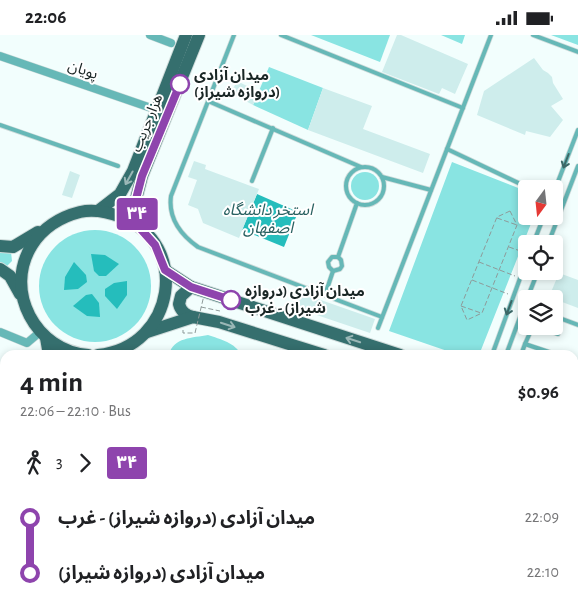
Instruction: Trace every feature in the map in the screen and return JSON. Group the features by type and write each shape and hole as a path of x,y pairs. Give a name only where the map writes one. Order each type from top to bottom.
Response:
{"main road":[{"path":"98,211 120,194 133,171 157,110 180,68 186,35"},
{"name":"هزار جریب","path":"138,226 136,199 142,176 180,68 199,35"},
{"path":"6,247 72,214 98,211 112,213 126,218 138,226 155,245 165,270 166,283 163,303 155,321 136,342 120,350"},
{"path":"22,297 22,271 25,258 39,235 48,226"},
{"path":"2,270 12,270 17,264 19,256 17,250 6,247"},
{"path":"2,270 10,276 22,297 32,322 43,335 67,350"},
{"path":"165,270 191,287 385,350"},
{"path":"191,287 181,296 179,304 187,315 197,312 220,322 308,350"},
{"path":"147,332 197,312"},
{"path":"43,335 48,350"}],"street":[{"path":"150,35 171,43"},
{"name":"پویان","path":"0,56 157,110"},
{"path":"0,332 27,343 43,335"}],"lane":[{"path":"234,35 171,196 169,205 171,215 189,241 198,247 382,317"},
{"path":"281,35 463,108"},
{"path":"378,328 491,35"},
{"path":"533,35 578,53"},
{"path":"208,101 361,167 373,169 382,177 431,190"},
{"path":"0,125 118,166"},
{"path":"252,181 273,128"},
{"path":"559,180 578,130"},
{"path":"446,149 518,183"},
{"path":"552,235 578,166"},
{"path":"361,167 351,174 346,185 349,195 357,203 368,204 379,199 384,187 382,177"},
{"path":"338,257 357,203"},
{"path":"333,271 329,267 328,262 332,257 338,257"},
{"path":"333,271 340,269 342,266 341,260 338,257"},
{"path":"325,295 333,271"},
{"path":"494,350 519,280"},
{"path":"563,319 578,325"},
{"path":"508,350 518,324"},
{"path":"523,350 530,335"},
{"path":"525,345 542,350"}],"path":[{"path":"510,211 517,225 482,313 467,320 461,306 496,217 510,211"},
{"path":"496,217 517,225"},
{"path":"509,247 518,250"},
{"path":"478,262 518,277"},
{"path":"471,280 513,296"},
{"path":"183,333 195,333 197,312 206,287"},
{"path":"461,306 482,313"},
{"path":"197,312 220,311"}],"shaded area":[{"path":"311,35 390,35 380,62"},
{"path":"441,35 465,35 462,44"},
{"path":"551,35 578,35 578,45"},
{"path":"269,67 323,88 308,130 253,105"},
{"path":"452,162 518,188 518,225 530,225 526,235 518,235 518,256 481,350 444,350 389,331"},
{"path":"365,172 375,176 379,186 375,196 365,200 355,196 351,186 355,176"},
{"path":"95,230 117,234 135,246 147,264 151,286 147,308 135,326 117,338 95,342 73,338 55,326 43,308 39,286 43,264 55,246 73,234"},
{"path":"0,252 11,252 12,261 6,267 0,264"},
{"path":"208,335 232,344 238,350 171,350 179,342"}],"water":[{"name":"استخر دانشگاه اصفهان","path":"257,194 298,212 284,247 242,230"},
{"path":"91,254 105,255 119,264 106,276 99,276 94,271"},
{"path":"74,262 86,275 87,282 78,289 64,290 65,277"},
{"path":"127,281 127,295 117,309 105,296 105,289 114,283"},
{"path":"92,294 99,303 100,317 87,316 73,306 86,295"}],"building":[{"path":"397,35 401,35 468,64 455,94 442,88 439,94 382,72"},
{"path":"534,58 543,70 552,77 553,83 563,99 551,106 563,120 550,137 526,131 525,135 477,115 484,91"},
{"path":"237,81 259,92 253,105 231,93"},
{"path":"323,88 372,106 363,129 430,154 423,173 308,130"},
{"path":"194,161 206,165 205,169 259,189 239,238 203,223 198,209 188,205 197,180 188,177"},
{"path":"70,171 80,175 72,198 62,195"},
{"path":"563,274 578,280 578,308 563,302 563,290 552,290 556,280 563,280"},
{"path":"298,292 375,319 370,333 293,307"}],"bus line":[{"name":"۳۴","path":"180,84 142,176 136,199 138,226 155,245 165,270 191,287 231,300"}],"place":[{"name":"میدان آزادی (دروازه شیراز)","path":"180,84"},
{"name":"میدان آزادی (دروازه شیراز) - غرب","path":"231,300"}]}
